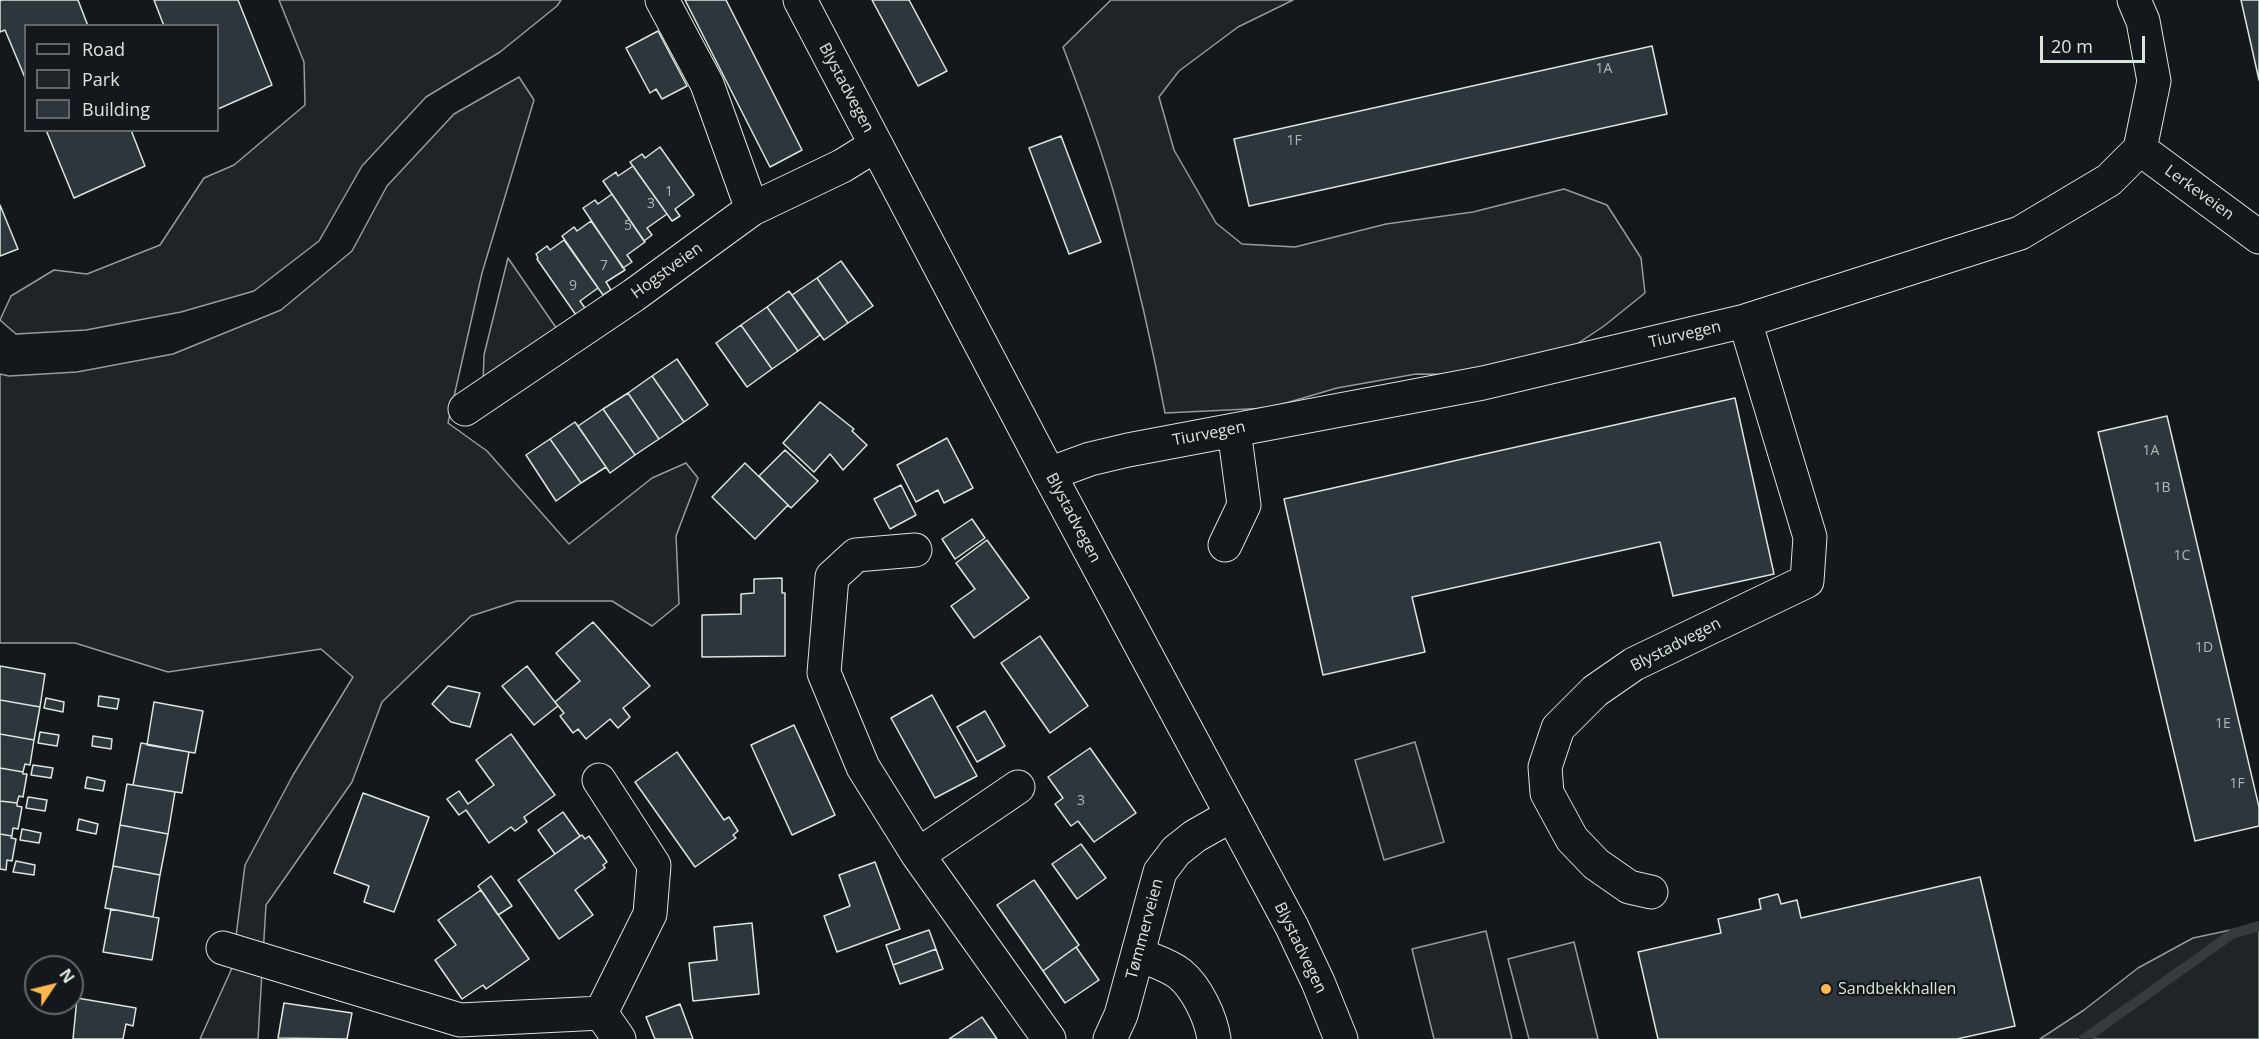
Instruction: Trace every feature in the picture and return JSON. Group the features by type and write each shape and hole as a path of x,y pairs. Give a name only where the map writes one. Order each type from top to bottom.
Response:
{"street":[{"path":"662,0 707,84 753,209"},
{"name":"Blystadvegen","path":"800,0 1049,474 1292,927 1341,1039"},
{"path":"2134,0 2143,21 2154,81 2139,149"},
{"name":"Hogstveien","path":"465,410 634,295 753,209 842,166 876,145"},
{"name":"Lerkeveien","path":"2139,149 2259,237"},
{"name":"Tiurvegen","path":"1049,474 1090,459 1118,452 1482,383 1744,321 2020,233 2109,180 2139,149"},
{"name":"Blystadvegen","path":"1651,891 1629,887 1596,864 1572,839 1547,793 1545,767 1558,728 1595,691 1634,664 1807,581 1810,537 1744,321"},
{"path":"1225,545 1244,505 1234,430"},
{"path":"915,550 856,555 832,577 824,673 863,767 918,855 1049,1039"},
{"path":"223,948 460,1020 610,1026 650,914 654,865 599,780"},
{"path":"918,855 1018,787"},
{"name":"Tømmerveien","path":"1110,1039 1121,1015 1160,872 1195,836 1232,815"},
{"path":"1138,954 1178,972 1190,983 1213,1030 1214,1039"}],"green space":[{"path":"279,0 561,0 557,6 500,52 426,97 362,166 319,241 254,291 181,312 86,330 16,334 0,320 11,296 54,270 87,274 160,245 204,178 234,165 305,105 304,62"},
{"path":"1111,0 1293,0 1238,27 1179,71 1159,97 1174,150 1216,223 1242,244 1295,247 1386,224 1473,212 1564,189 1607,205 1641,258 1645,293 1604,326 1556,358 1492,375 1416,374 1337,388 1269,408 1165,413 1155,361 1118,208 1063,47"},
{"path":"519,77 534,100 482,273 448,423 487,451 569,544 652,478 686,463 698,478 676,536 679,604 652,626 612,601 517,601 471,616 382,702 352,782 266,905 258,1039 200,1039 232,968 245,865 293,775 353,677 321,649 168,672 75,643 0,643 0,374 9,376 77,372 173,354 281,310 352,251 387,186 454,114"},
{"path":"508,258 559,332 483,384 484,355"},
{"path":"1415,742 1444,842 1384,860 1355,760"},
{"path":"2259,924 2259,1039 2040,1039 2084,1010 2138,968 2193,938"},
{"path":"1486,931 1512,1039 1434,1039 1412,949"},
{"path":"1574,942 1598,1039 1529,1039 1508,959"}],"building":[{"path":"78,0 87,24 24,24 24,75 5,30 0,32 0,1"},
{"path":"154,0 238,0 272,85 219,109 219,24 163,24"},
{"path":"685,0 726,0 802,150 770,167"},
{"path":"872,0 909,0 947,71 918,86"},
{"path":"2241,0 2259,0 2259,80"},
{"path":"658,31 687,86 662,99 656,89 650,93 626,48"},
{"path":"1652,46 1667,114 1249,206 1234,139"},
{"path":"47,132 132,132 145,166 74,198"},
{"path":"1061,136 1101,242 1069,254 1029,148"},
{"path":"660,147 694,195 675,209 680,216 672,221 630,162 642,154 645,158"},
{"path":"633,166 667,214 647,228 652,235 644,241 603,181 616,172 618,176"},
{"path":"612,194 645,242 627,255 632,262 623,268 583,208 595,200 598,204"},
{"path":"0,205 18,249 0,256"},
{"path":"591,221 625,270 606,282 611,290 603,295 562,236 574,227 577,231"},
{"path":"564,240 598,288 580,301 585,308 576,315 537,259 536,254 547,246 550,250"},
{"path":"841,261 873,306 848,323 817,278"},
{"path":"817,278 848,323 824,340 792,295"},
{"path":"789,291 820,335 798,351 767,307"},
{"path":"767,307 798,351 772,369 741,325"},
{"path":"741,325 772,369 747,387 716,343"},
{"path":"677,359 708,405 684,422 652,376"},
{"path":"652,376 684,422 659,439 628,393"},
{"path":"628,393 659,439 635,455 603,409"},
{"path":"1735,398 1774,574 1673,596 1660,542 1412,597 1425,652 1323,675 1284,499"},
{"path":"820,402 854,429 852,431 867,445 843,470 830,454 814,472 783,443"},
{"path":"603,409 635,455 610,473 578,426"},
{"path":"2167,416 2259,807 2259,826 2195,841 2098,432"},
{"path":"575,422 606,467 581,483 550,439"},
{"path":"947,438 973,488 944,503 938,490 916,502 897,465"},
{"path":"550,439 581,483 556,501 526,455"},
{"path":"785,450 818,481 791,508 759,476"},
{"path":"745,463 788,505 755,539 712,497"},
{"path":"901,485 916,515 890,529 874,499"},
{"path":"972,519 985,538 955,559 942,539"},
{"path":"987,540 1029,598 974,638 951,606 975,589 956,563"},
{"path":"782,578 782,593 785,593 785,656 702,657 702,615 741,614 741,594 754,593 754,579"},
{"path":"593,622 650,686 623,708 630,717 618,728 610,719 586,739 578,729 573,733 560,716 564,713 555,702 580,681 556,653"},
{"path":"1040,636 1088,706 1050,733 1001,663"},
{"path":"0,666 45,674 40,707 0,700"},
{"path":"527,666 558,706 534,725 502,686"},
{"path":"448,686 480,693 470,727 451,722 432,704"},
{"path":"932,695 977,776 935,798 891,718"},
{"path":"99,696 119,699 117,709 98,706"},
{"path":"46,698 64,702 63,712 44,708"},
{"path":"0,700 40,707 34,740 0,734"},
{"path":"154,702 203,711 195,753 147,745"},
{"path":"985,711 1005,746 977,762 957,727"},
{"path":"794,725 835,815 792,835 751,745"},
{"path":"40,732 59,735 57,746 38,743"},
{"path":"0,734 34,740 30,765 25,764 23,772 0,768"},
{"path":"511,734 555,795 524,817 527,822 515,831 511,827 489,843 466,810 459,815 447,799 459,791 468,804 494,785 476,760"},
{"path":"93,736 112,739 111,749 92,746"},
{"path":"141,743 189,752 182,793 133,785"},
{"path":"1090,748 1136,813 1094,842 1078,821 1071,826 1055,804 1063,798 1048,777"},
{"path":"677,752 724,820 729,817 738,831 733,835 736,838 695,867 635,782"},
{"path":"33,765 53,768 51,778 31,775"},
{"path":"0,768 27,774 23,797 19,796 17,803 0,801"},
{"path":"87,777 105,781 103,791 85,788"},
{"path":"127,784 175,792 168,834 120,825"},
{"path":"363,793 429,817 394,912 364,902 369,886 334,873"},
{"path":"28,797 47,800 45,811 26,808"},
{"path":"0,801 17,803 17,806 22,807 18,829 13,828 12,836 0,834"},
{"path":"563,812 580,836 555,854 538,830"},
{"path":"79,819 98,824 96,834 77,830"},
{"path":"120,825 168,834 160,875 113,866"},
{"path":"22,829 41,833 39,843 20,840"},
{"path":"0,834 16,839 12,861 7,860 6,870 0,869"},
{"path":"582,835 585,839 589,836 607,862 603,865 605,868 575,890 593,915 559,939 518,880"},
{"path":"1081,844 1106,878 1077,899 1052,864"},
{"path":"16,861 35,865 34,875 13,872"},
{"path":"875,862 900,929 837,952 824,916 850,906 839,875"},
{"path":"113,866 160,875 153,917 105,908"},
{"path":"491,876 512,906 498,915 478,886"},
{"name":"Sandbekkhallen","path":"1980,877 2015,1026 1957,1039 1658,1039 1638,952 1721,933 1718,919 1761,909 1759,899 1778,894 1781,904 1797,900 1801,918"},
{"path":"1034,880 1079,945 1043,971 997,905"},
{"path":"481,890 529,959 486,989 483,985 462,999 435,960 456,945 438,920"},
{"path":"111,909 159,918 152,960 103,952"},
{"path":"752,923 759,994 693,1001 689,963 717,960 714,927"},
{"path":"929,930 936,949 893,965 886,945"},
{"path":"1076,947 1099,980 1065,1003 1043,971"},
{"path":"936,949 943,969 900,984 893,965"},
{"path":"84,999 136,1008 133,1026 126,1024 123,1039 73,1039 75,1015 84,1015"},
{"path":"284,1003 352,1013 347,1039 278,1038"},
{"path":"680,1004 693,1039 655,1039 646,1017"},
{"path":"982,1017 997,1039 949,1039"}],"waterway":[{"path":"2084,1039 2232,934 2259,926"}],"place":[{"name":"Sandbekkhallen","path":"1826,989"}]}
